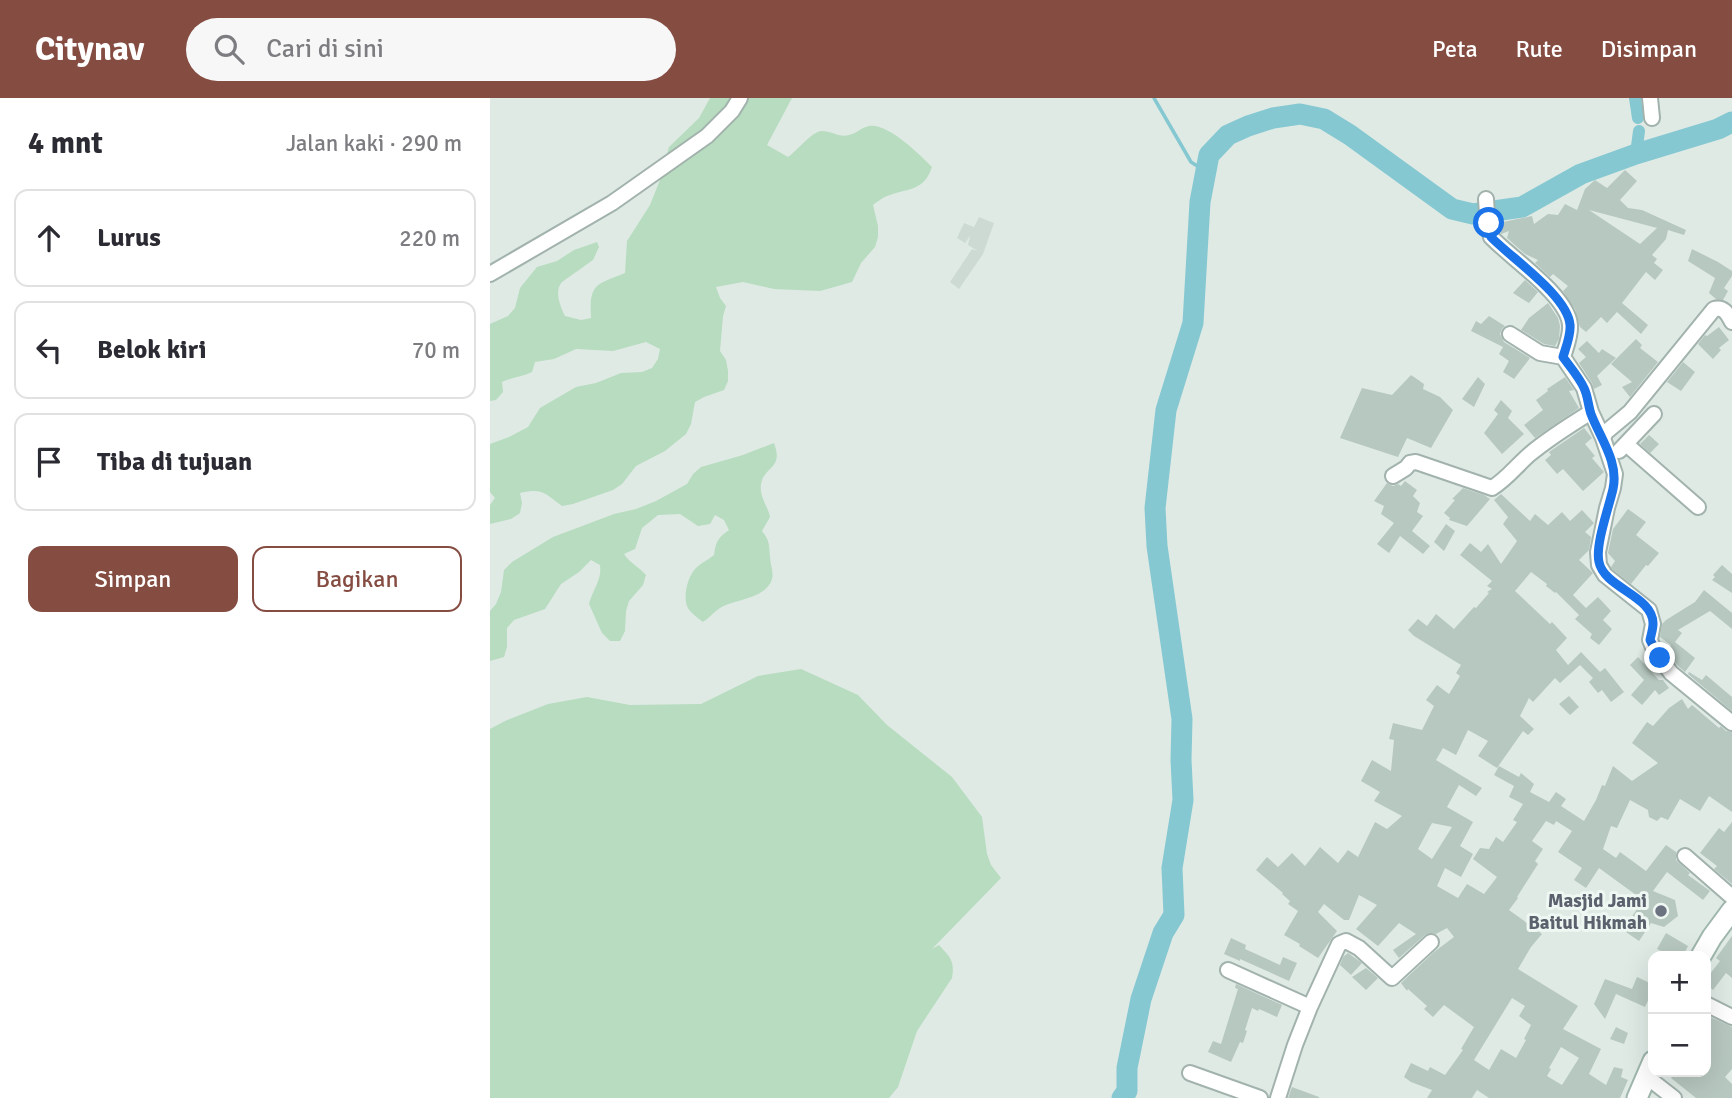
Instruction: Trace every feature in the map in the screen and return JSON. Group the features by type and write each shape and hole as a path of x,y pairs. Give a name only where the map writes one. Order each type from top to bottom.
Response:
{"main road":[{"path":"1704,951 1732,910"},
{"path":"1637,1098 1648,1073"}],"street":[{"path":"490,274 612,203 707,136 732,111 740,98"},
{"path":"1650,98 1652,118"},
{"path":"1486,199 1491,237 1565,307 1570,325 1563,357"},
{"path":"1603,438 1606,432 1630,412 1714,309 1723,310 1732,322"},
{"path":"1510,334 1540,353 1563,357 1584,388 1615,474 1598,552 1599,565 1605,575 1649,610 1653,624 1650,640 1671,673 1732,723"},
{"path":"1393,476 1410,463 1416,463 1492,488 1505,479 1527,456 1591,412"},
{"path":"1611,459 1654,414"},
{"path":"1626,444 1698,507"},
{"path":"1685,856 1732,897"},
{"path":"1278,1098 1310,1006 1339,944 1346,941 1359,948 1392,978 1431,942"},
{"path":"1227,970 1310,1006"},
{"path":"1711,1006 1732,1017"},
{"path":"1190,1073 1259,1098"},
{"path":"1657,1077 1674,1098"}],"shaded area":[{"path":"979,217 994,223 983,254 959,289 950,282 972,249 978,251 968,245 970,236 965,243 957,238 964,223 974,227"}],"green space":[{"path":"710,98 792,98 767,145 788,157 818,132 826,131 845,136 869,126 877,126 903,140 932,167 920,185 887,196 873,205 878,237 875,247 861,263 852,282 820,291 774,289 743,282 716,287 726,306 720,351 726,360 728,381 724,390 695,402 691,424 686,434 665,451 636,466 622,484 613,490 573,504 562,506 539,491 520,493 520,513 511,519 490,524 490,505 495,498 490,492 490,444 528,427 540,408 576,387 596,383 621,373 642,372 652,368 660,349 646,342 613,351 576,349 554,359 535,362 532,372 502,382 503,392 496,400 490,401 490,324 508,316 515,308 520,288 537,267 557,261 574,250 597,242 599,247 593,260 562,282 558,290 565,316 581,320 591,318 591,298 596,287 625,273 627,241 650,205 669,147 699,118"},
{"path":"774,443 777,458 761,484 761,493 770,517 762,531 769,543 773,574 769,586 763,591 720,608 703,622 687,606 687,586 693,571 714,555 718,540 729,530 724,520 715,515 710,524 698,526 680,514 658,515 642,528 635,549 624,554 646,575 643,585 629,601 625,631 620,641 610,641 602,633 589,604 600,571 600,565 591,560 561,584 545,609 514,620 507,628 504,657 490,661 490,611 501,592 504,570 512,562 553,537 656,501 687,484 701,467"},
{"path":"801,669 858,695 887,725 952,777 982,817 987,854 1001,878 932,949 939,945 949,956 953,967 952,978 917,1031 898,1087 889,1098 490,1098 490,729 548,704 587,697 630,705 701,704 758,676"}],"building":[{"path":"1625,170 1637,181 1620,200 1628,208 1642,210 1686,230 1684,235 1668,230 1666,239 1652,255 1657,259 1654,263 1663,270 1655,280 1646,272 1622,303 1648,325 1641,334 1617,312 1607,323 1601,317 1586,332 1580,327 1575,309 1563,291 1568,286 1553,274 1550,277 1535,263 1538,260 1525,254 1507,238 1509,231 1501,234 1498,223 1532,216 1534,224 1548,214 1558,215 1565,204 1577,210 1585,189 1595,180 1607,188","holes":["1589,210 1657,228 1640,244"]},
{"path":"1692,249 1732,271 1732,276 1724,288 1728,291 1723,300 1716,299 1709,293 1715,278 1688,261"},
{"path":"1525,280 1538,292 1529,303 1513,293"},
{"path":"1548,303 1560,326 1559,339 1555,346 1544,344 1521,330 1529,318"},
{"path":"1489,316 1505,326 1500,334 1504,342 1530,358 1514,379 1503,372 1509,361 1499,354 1503,347 1471,331 1476,321 1481,324"},
{"path":"1719,327 1729,340 1719,348 1721,350 1713,359 1698,344 1705,335"},
{"path":"1636,339 1642,345 1640,348 1658,362 1630,397 1622,387 1632,382 1611,364"},
{"path":"1587,341 1599,353 1602,349 1616,358 1597,376 1602,385 1594,389 1579,363 1586,357 1578,349"},
{"path":"1683,362 1695,372 1681,391 1667,382"},
{"path":"1411,375 1424,384 1423,389 1440,397 1453,410 1431,448 1407,438 1398,457 1340,438 1362,388 1392,395"},
{"path":"1478,377 1485,384 1474,407 1462,399"},
{"path":"1565,377 1574,390 1569,391 1579,408 1535,438 1524,425 1543,410 1536,400"},
{"path":"1501,400 1512,411 1508,418 1524,434 1502,454 1484,433 1498,414 1494,410"},
{"path":"1584,428 1592,438 1585,444 1604,472 1583,491 1563,469 1557,474 1545,460 1551,455 1549,452"},
{"path":"1649,435 1659,444 1650,453 1640,444"},
{"path":"1405,481 1417,490 1413,496 1420,503 1417,512 1423,516 1412,531 1430,546 1423,554 1400,536 1389,553 1377,544 1394,523 1381,514 1384,506 1374,501 1387,483 1401,486"},
{"path":"1463,488 1490,499 1467,526 1449,520 1444,513 1455,500 1452,499"},
{"path":"1501,494 1530,521 1535,514 1548,525 1562,512 1570,521 1582,510 1594,523 1585,532 1591,537 1589,550 1579,560 1593,573 1573,595 1586,608 1598,597 1611,611 1603,620 1612,629 1599,645 1590,638 1592,634 1575,619 1579,615 1531,572 1515,591 1567,638 1556,650 1568,665 1581,652 1600,672 1605,668 1624,692 1611,702 1602,690 1598,693 1589,682 1593,678 1580,665 1560,683 1555,678 1533,702 1529,698 1520,716 1534,729 1528,735 1523,731 1497,768 1478,756 1488,741 1468,730 1456,755 1443,748 1436,760 1482,788 1476,796 1459,785 1447,807 1473,822 1460,846 1473,854 1461,877 1445,868 1437,886 1458,898 1467,884 1484,894 1497,877 1473,859 1480,848 1489,849 1496,837 1503,842 1517,822 1513,820 1523,804 1509,797 1514,786 1494,775 1499,766 1519,777 1521,773 1534,784 1530,792 1549,802 1556,792 1566,799 1561,806 1584,821 1602,785 1605,786 1613,766 1632,781 1658,763 1632,743 1647,722 1653,726 1669,708 1682,699 1688,709 1692,705 1719,728 1721,726 1732,732 1732,812 1709,796 1700,811 1680,799 1668,820 1661,817 1657,821 1649,817 1648,810 1630,800 1617,828 1611,826 1603,849 1616,858 1620,852 1646,871 1666,845 1676,852 1676,860 1690,873 1688,875 1710,891 1703,900 1667,872 1653,891 1675,900 1678,916 1664,927 1651,923 1639,941 1623,930 1643,900 1599,868 1586,888 1574,880 1582,868 1558,852 1572,831 1556,821 1554,825 1546,821 1532,841 1543,849 1535,861 1538,864 1509,910 1542,934 1518,969 1578,1006 1563,1029 1601,1049 1589,1074 1606,1085 1614,1067 1623,1069 1621,1077 1628,1080 1620,1098 1489,1098 1477,1090 1472,1098 1427,1098 1432,1090 1404,1077 1411,1063 1428,1071 1430,1067 1445,1075 1463,1050 1461,1049 1474,1027 1444,1005 1433,1017 1424,1009 1427,1006 1401,983 1454,937 1447,928 1436,934 1430,933 1399,958 1393,950 1416,934 1399,923 1378,946 1356,929 1377,905 1359,895 1349,920 1344,920 1324,904 1318,912 1337,931 1318,958 1284,935 1298,911 1288,904 1290,901 1283,893 1256,870 1267,857 1278,867 1292,853 1305,866 1320,847 1338,863 1348,850 1358,857 1375,822 1387,829 1402,816 1374,801 1380,792 1361,781 1372,760 1391,771 1394,740 1389,739 1393,723 1422,730 1434,706 1426,700 1437,685 1449,694 1460,676 1456,673 1461,665 1408,630 1418,619 1427,626 1436,614 1454,629 1492,589 1487,586 1492,581 1460,555 1470,543 1481,552 1488,544 1501,564 1517,541 1503,524 1508,517 1494,500","holes":["1432,823 1452,827 1432,859 1418,849","1512,998 1525,1006 1519,1016 1531,1025 1516,1058 1501,1049 1489,1070 1474,1060","1561,1047 1579,1058 1562,1085 1547,1076 1551,1069 1549,1068"]},
{"path":"1628,509 1646,522 1636,535 1659,553 1631,584 1612,569 1615,561 1608,553 1613,529"},
{"path":"1446,524 1455,531 1444,551 1434,542"},
{"path":"1722,565 1732,574 1732,593 1712,580"},
{"path":"1704,590 1732,613 1732,629 1710,611 1678,630 1682,633 1675,642 1695,658 1685,672 1666,651 1671,645 1660,637 1662,624 1695,602"},
{"path":"1638,657 1669,688 1659,695 1655,690 1642,705 1631,695 1644,680 1630,665"},
{"path":"1689,672 1702,680 1706,675 1732,697 1732,711 1688,674"},
{"path":"1569,696 1579,707 1570,715 1559,704"},
{"path":"1732,822 1732,884 1714,869 1717,866 1700,853 1719,828 1724,832"},
{"path":"1666,933 1688,946 1686,951 1657,949"},
{"path":"1732,936 1732,978 1726,973 1713,990 1711,973 1720,961 1716,958"},
{"path":"1231,938 1246,945 1245,949 1280,965 1283,957 1297,963 1289,981 1224,954"},
{"path":"1348,953 1362,963 1351,975 1340,965"},
{"path":"1366,968 1378,978 1366,990 1352,977"},
{"path":"1637,977 1648,982 1648,1001 1645,1007 1616,994 1605,1019 1594,1004 1605,979 1632,989"},
{"path":"1236,984 1282,1005 1277,1017 1252,1008 1243,1043 1240,1042 1231,1062 1208,1052 1213,1041 1221,1044 1238,989 1235,988"},
{"path":"1711,1017 1732,1027 1732,1069 1725,1077 1732,1084 1732,1098 1696,1098 1671,1078 1711,1077"},
{"path":"1616,1027 1628,1033 1624,1044 1610,1039"},
{"path":"1292,1087 1319,1097 1319,1098 1288,1098"}],"waterway":[{"path":"1154,98 1191,162 1205,171"},
{"path":"1635,98 1638,118"},
{"path":"1122,1098 1127,1091 1127,1068 1141,999 1163,933 1174,915 1172,868 1183,800 1182,719 1157,546 1155,508 1166,410 1193,323 1200,202 1209,155 1228,135 1273,118 1300,114 1324,119 1452,209 1473,214 1522,207 1581,174 1732,122"},
{"path":"1636,154 1639,131"}],"place":[{"name":"Masjid Jami Baitul Hikmah","path":"1661,911"}],"route":[{"path":"1489,223 1491,237 1565,307 1570,325 1563,357 1584,388 1615,474 1598,552 1599,565 1605,575 1649,610 1653,624 1650,640 1660,658"}]}
